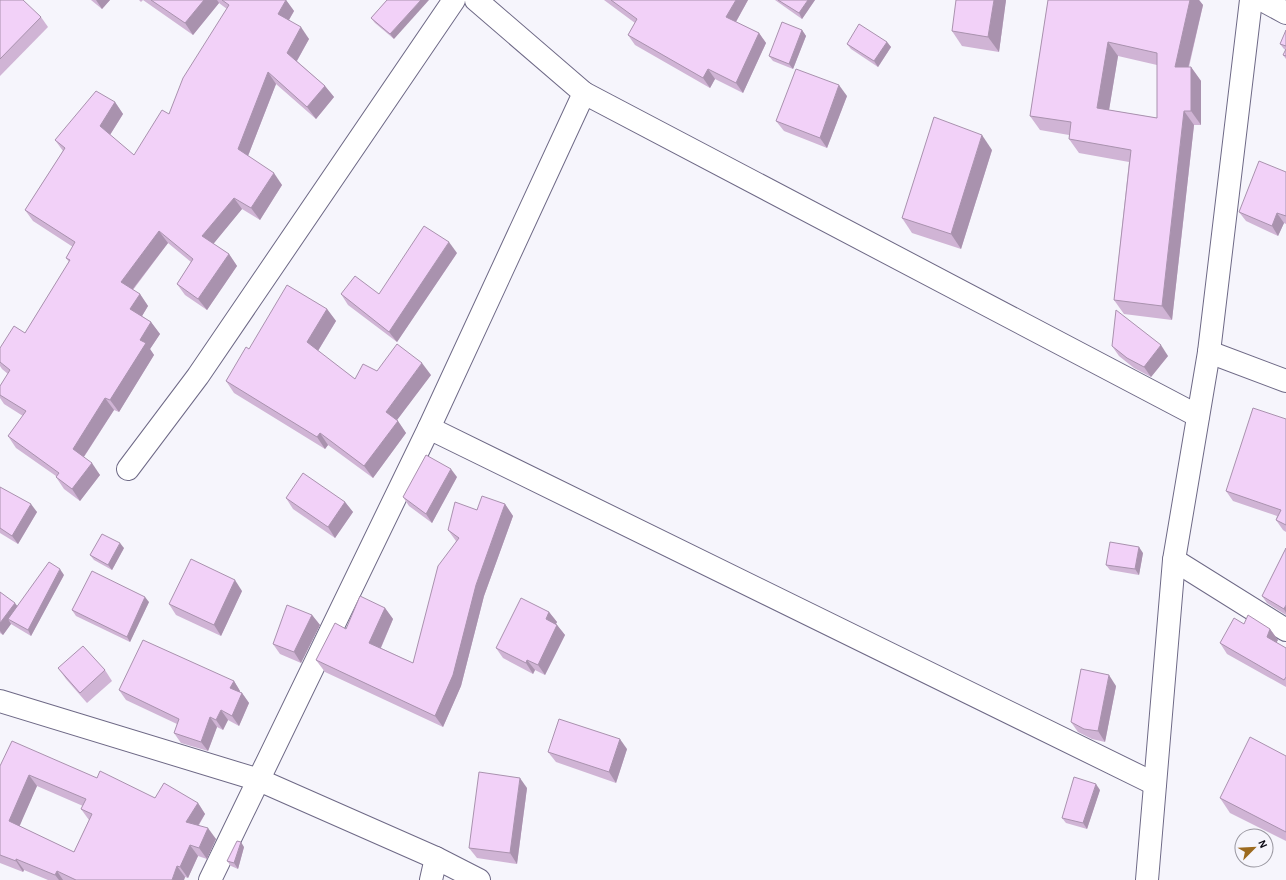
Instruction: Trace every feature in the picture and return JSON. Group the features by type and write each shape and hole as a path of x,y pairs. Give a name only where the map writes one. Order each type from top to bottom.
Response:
{"street":[{"path":"128,469 198,376 454,0"},
{"path":"476,0 584,93 1198,416"},
{"path":"1147,880 1174,560 1209,352 1251,0"},
{"path":"1262,0 1286,13"},
{"path":"210,880 429,428 584,93"},
{"path":"1209,352 1286,381"},
{"path":"429,428 1155,784"},
{"path":"1174,560 1286,630"},
{"path":"0,701 259,780 436,858 479,880"},
{"path":"431,880 436,858"}],"building":[{"path":"0,0 23,0 41,17 0,59"},
{"path":"151,0 204,0 185,23"},
{"path":"222,0 286,0 278,14 301,27 287,53 325,86 307,107 268,72 238,149 274,173 251,208 234,198 202,236 229,254 198,299 177,284 193,259 159,231 121,282 140,294 130,309 151,322 140,340 146,343 110,400 105,398 73,449 92,463 72,489 56,477 59,473 8,436 26,411 0,395 0,386 10,370 0,362 0,348 14,326 25,333 70,260 66,258 75,242 25,210 65,148 55,140 96,91 115,102 100,126 134,155 162,110 169,114 183,78 229,5"},
{"path":"387,0 421,0 390,34 371,18"},
{"path":"611,0 736,0 726,17 759,33 736,83 708,69 703,78 628,35 637,19"},
{"path":"778,0 808,0 799,13"},
{"path":"956,0 994,0 988,37 952,31"},
{"path":"1048,0 1190,0 1175,67 1191,67 1191,111 1184,111 1162,306 1114,300 1131,150 1069,139 1071,122 1030,116","holes":["1108,42 1157,53 1157,118 1097,108"]},
{"path":"782,22 802,30 789,64 769,56"},
{"path":"859,24 887,42 874,61 847,44"},
{"path":"1286,30 1286,46 1280,44"},
{"path":"1286,49 1286,56 1283,55"},
{"path":"796,69 839,85 820,138 776,121"},
{"path":"934,117 982,135 951,234 902,218"},
{"path":"1259,161 1286,172 1286,216 1277,213 1272,226 1239,212"},
{"path":"424,226 449,242 389,332 341,294 355,276 379,294"},
{"path":"287,285 327,309 307,342 355,379 363,364 377,371 397,344 422,363 386,412 398,421 364,466 320,433 317,437 226,381 246,347 249,349"},
{"path":"1116,310 1161,345 1144,367 1127,358 1112,346"},
{"path":"1253,408 1286,419 1286,525 1276,520 1281,510 1226,491"},
{"path":"426,455 451,469 426,514 403,497"},
{"path":"303,473 345,502 328,527 286,498"},
{"path":"0,487 31,504 12,536 0,528"},
{"path":"482,496 505,504 476,585 453,675 435,716 316,660 335,623 346,629 360,596 385,608 369,643 413,663 438,566 459,538 448,530 455,502 477,510"},
{"path":"102,534 120,543 108,565 90,555"},
{"path":"1110,542 1139,547 1135,569 1106,565"},
{"path":"1286,548 1286,605 1284,609 1262,596"},
{"path":"191,559 235,580 214,625 169,604"},
{"path":"49,562 60,569 28,630 8,619"},
{"path":"92,571 145,597 127,637 72,610"},
{"path":"0,592 15,603 0,623"},
{"path":"521,598 549,612 546,619 557,625 538,665 527,660 526,663 496,648"},
{"path":"287,605 312,615 294,652 273,644"},
{"path":"1248,615 1270,629 1267,637 1286,648 1286,677 1284,680 1220,643 1234,618 1244,624"},
{"path":"143,640 234,681 230,688 242,693 232,716 221,710 216,720 210,717 201,742 174,733 179,719 119,690"},
{"path":"83,646 105,670 80,693 58,668"},
{"path":"1081,669 1109,675 1098,731 1084,729 1071,722"},
{"path":"559,719 620,739 609,772 548,752"},
{"path":"1250,737 1286,756 1286,832 1220,798"},
{"path":"12,741 97,778 100,771 155,798 164,783 198,803 186,822 208,828 199,848 190,845 180,867 177,866 172,880 76,880 57,871 55,875 16,859 16,861 0,855 0,766","holes":["29,775 86,799 81,809 92,814 74,852 9,821"]},
{"path":"479,772 520,778 510,853 469,848"},
{"path":"1074,777 1096,784 1083,823 1062,818"},
{"path":"237,841 241,842 234,863 227,861"}]}
